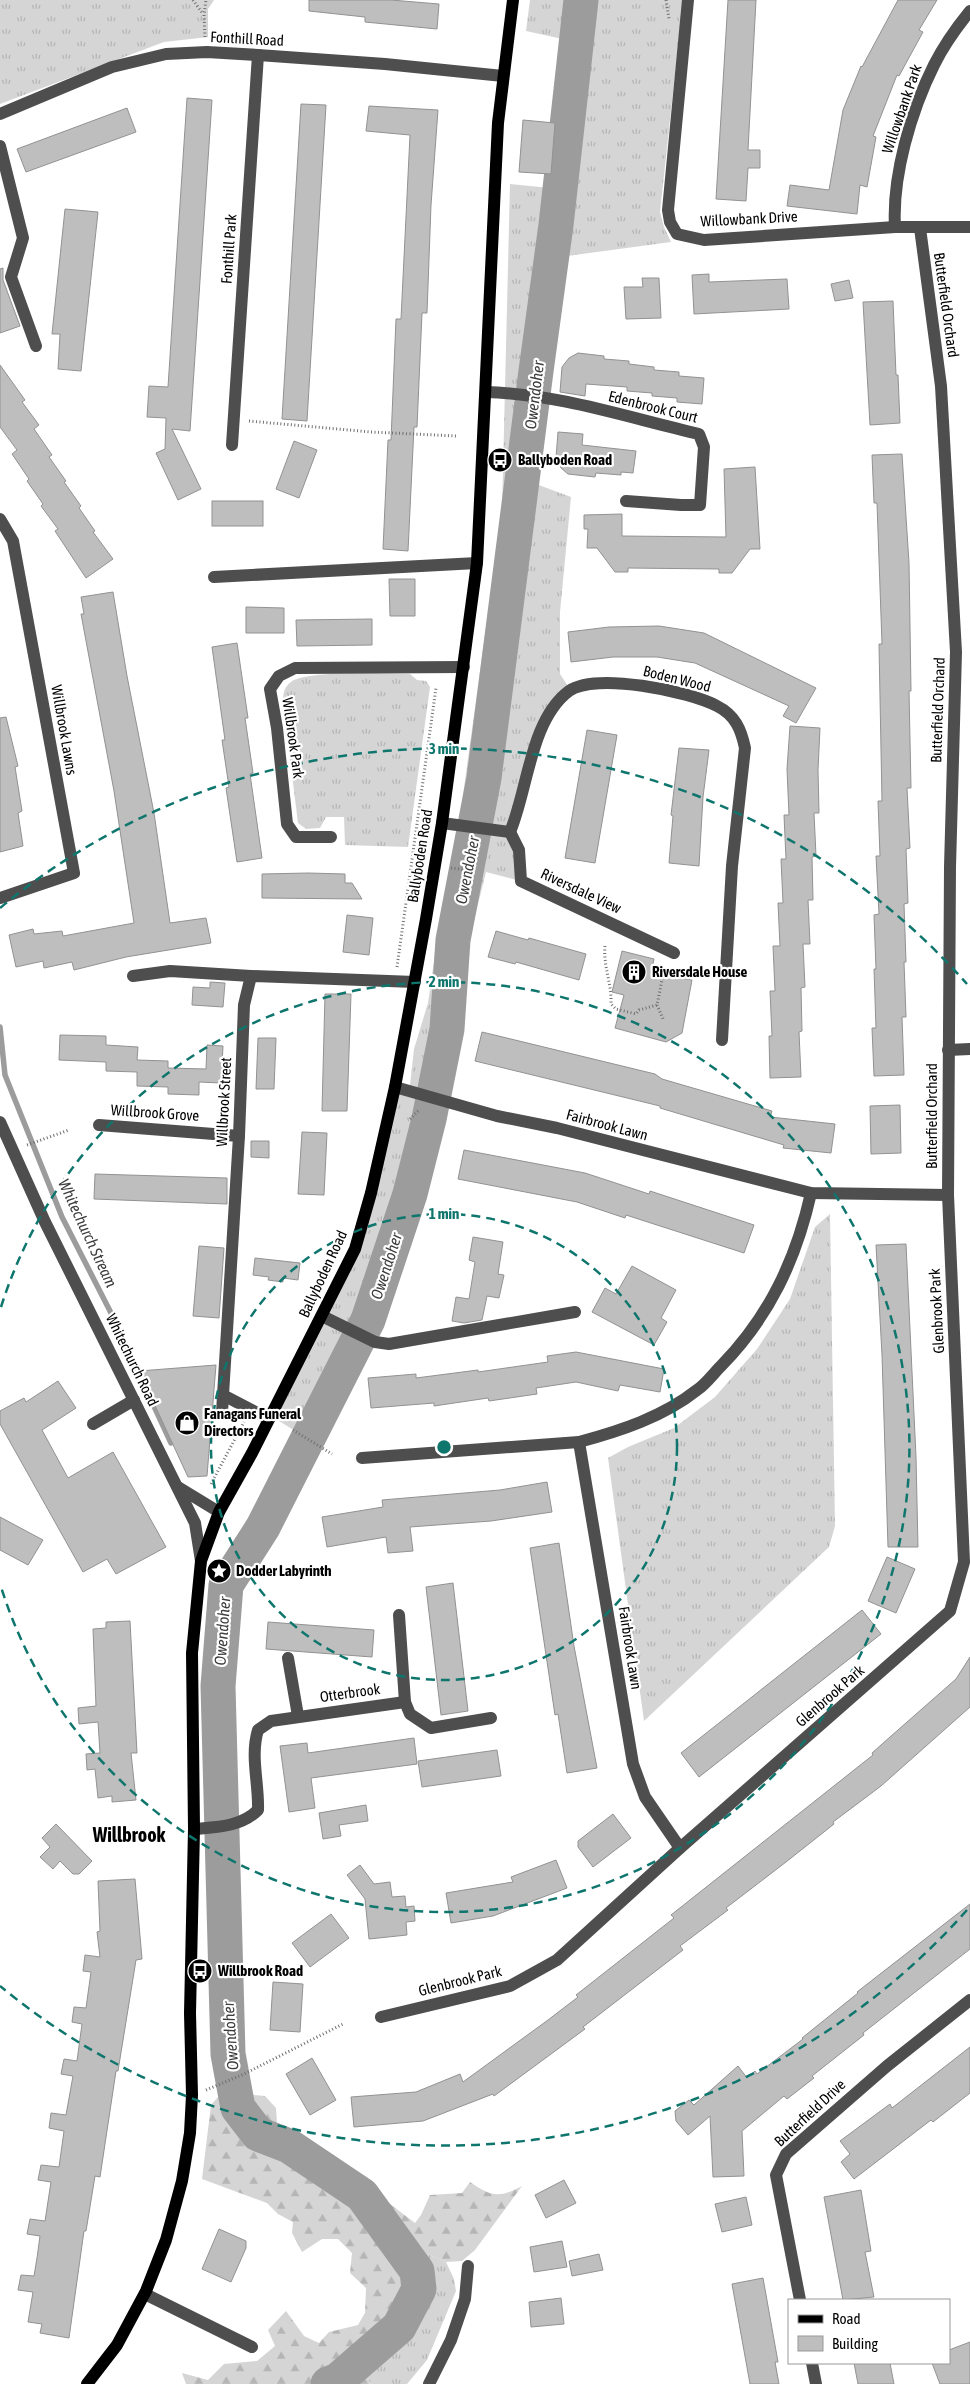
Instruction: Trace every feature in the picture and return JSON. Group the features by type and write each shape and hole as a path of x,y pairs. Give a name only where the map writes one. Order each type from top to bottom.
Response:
{"main road":[{"name":"Ballyboden Road","path":"201,1561 219,1512 269,1419 355,1249 371,1193 395,1087 442,823 477,563 498,123 513,0"},
{"path":"87,2384 117,2345 145,2294 166,2240 182,2181 190,2133 192,2095 190,2013 194,1829 192,1653 201,1561"}],"street":[{"name":"Willowbank Drive","path":"688,0 668,210 670,222 677,234 704,240 895,227 970,228"},
{"name":"Willowbank Park","path":"895,227 894,212 899,166 916,111 934,64 970,11"},
{"name":"Fonthill Road","path":"0,114 112,67 166,54 207,52 258,55 385,64 503,76"},
{"name":"Fonthill Park","path":"232,445 258,55"},
{"path":"0,146 23,238 11,278 36,346"},
{"name":"Butterfield Orchard","path":"920,228 941,386 956,652 950,867 948,1195"},
{"name":"Edenbrook Court","path":"486,392 518,393 556,398 699,434 704,447 700,504 681,505 626,501"},
{"name":"Willbrook Lawns","path":"0,519 13,541 74,873 0,898"},
{"path":"214,577 447,563 477,563"},
{"name":"Willbrook Park","path":"332,837 296,837 287,824 277,728 270,690 279,676 295,668 464,667"},
{"name":"Boden Wood","path":"510,832 518,813 526,777 548,714 570,690 596,683 639,684 679,693 717,706 734,719 741,729 745,748 732,866 722,1040"},
{"path":"442,823 510,832"},
{"name":"Riversdale View","path":"510,832 519,850 521,881 674,953"},
{"path":"133,976 170,971 415,982"},
{"name":"Willbrook Street","path":"222,1413 239,1136 244,1005 251,976"},
{"path":"948,1050 970,1049"},
{"name":"Fairbrook Lawn","path":"395,1087 497,1116 556,1128 811,1193 948,1195"},
{"name":"Whitechurch Road","path":"0,1122 45,1222 195,1524 201,1561"},
{"name":"Willbrook Grove","path":"99,1125 239,1136"},
{"path":"362,1458 579,1442 608,1434 656,1416 698,1390 746,1340 780,1287 803,1223 811,1193"},
{"name":"Glenbrook Park","path":"381,2017 510,1986 557,1960 680,1848 950,1611 964,1562 948,1195"},
{"path":"322,1316 371,1340 389,1344 576,1312"},
{"path":"223,1395 269,1419"},
{"path":"93,1424 134,1400"},
{"name":"Fairbrook Lawn","path":"579,1442 633,1764 645,1797 680,1848"},
{"path":"178,1488 219,1512"},
{"path":"399,1615 405,1702 410,1714 431,1728 491,1718"},
{"path":"288,1658 298,1716"},
{"name":"Otterbrook","path":"194,1829 211,1828 248,1820 258,1810 259,1792 253,1745 258,1730 271,1722 298,1716 405,1702"},
{"name":"Butterfield Drive","path":"800,2299 776,2174 786,2154 888,2066 970,2000"},
{"path":"429,2384 447,2348 465,2299 468,2266"},
{"path":"145,2294 252,2347"},
{"path":"812,2364 816,2384"}],"path":[{"path":"193,0 204,15"},
{"path":"206,0 204,15 206,42"},
{"path":"248,421 372,432 456,436"},
{"path":"397,968 436,688"},
{"path":"448,868 475,870"},
{"path":"605,946 605,961 612,990 612,1004 616,1009 636,1014 639,1010 657,1005"},
{"path":"663,976 657,1005 664,1021"},
{"path":"410,1119 419,1110 426,1109"},
{"path":"34,1143 69,1130"},
{"path":"212,1484 246,1417"},
{"path":"293,1430 323,1446 332,1454"},
{"path":"206,2090 221,2082 244,2074 343,2024"}],"green space":[{"path":"0,0 214,0 208,9 208,37 164,42 0,104"},
{"path":"530,0 683,0 660,212 671,242 552,258 533,395 548,398 536,484 571,497 560,612 560,674 568,686 548,714 510,832 521,881 486,872 447,1029 429,1119 410,1194 368,1320 308,1439 271,1416 355,1249 398,1088 410,1085 414,1049 428,1003 438,933 460,817 502,510 510,184 560,189 576,42 526,31"},
{"path":"329,674 410,674 417,680 426,681 430,687 408,847 345,845 344,817 326,817 320,828 306,829 298,823 283,695 288,685 299,678"},
{"path":"830,1214 835,1526 829,1547 644,1721 608,1458 628,1447 674,1428 715,1397 757,1349 790,1299 815,1227"},
{"path":"238,2088 253,2095 265,2096 276,2108 277,2123 286,2141 356,2173 386,2201 415,2223 421,2215 430,2195 462,2193 470,2182 489,2193 495,2194 507,2193 522,2186 475,2250 462,2261 446,2262 420,2251 383,2207 371,2225 400,2262 408,2299 401,2309 388,2338 353,2359 371,2384 186,2384 182,2373 208,2380 224,2364 257,2361 275,2346 268,2330 286,2311 304,2336 319,2343 329,2332 358,2325 365,2313 366,2288 350,2273 352,2253 338,2239 322,2239 302,2252 292,2233 293,2222 278,2214 267,2203 202,2179 211,2105 218,2097 225,2093 228,2112 246,2121 245,2101"},
{"path":"420,2251 446,2262 454,2279 456,2291 427,2360 407,2384 371,2384 361,2371 398,2348 412,2336 433,2293 432,2273"}],"building":[{"path":"309,0 391,0 439,4 437,29 365,22 365,17 309,11"},
{"path":"728,0 756,0 748,150 760,150 760,168 748,168 746,201 716,199"},
{"path":"898,0 937,0 919,30 923,32 899,76 897,75 873,136 876,137 867,187 860,185 857,214 787,206 790,185 829,190 843,110 861,66"},
{"path":"187,98 212,100 190,431 172,429 201,489 178,500 156,453 165,449 166,418 147,417 149,386 168,387"},
{"path":"301,104 326,105 307,421 282,419"},
{"path":"369,106 438,110 431,205 427,313 422,313 417,427 414,427 408,551 383,549 388,440 391,440 396,319 401,319 410,135 366,131"},
{"path":"127,108 136,132 26,172 17,149"},
{"path":"523,120 555,123 551,174 519,172"},
{"path":"65,209 98,212 81,371 58,369 60,334 52,334"},
{"path":"3,268 3,280 20,326 0,333 0,269"},
{"path":"709,274 709,282 787,279 789,309 694,314 692,275"},
{"path":"642,278 659,278 661,318 626,319 624,287 643,287"},
{"path":"849,280 853,298 835,301 831,284"},
{"path":"893,301 900,423 870,425 863,302"},
{"path":"578,353 604,356 604,359 629,361 629,364 654,367 654,370 679,372 679,376 704,378 702,404 677,402 677,398 652,396 652,393 627,391 627,387 586,384 585,396 560,392 562,367 569,358"},
{"path":"0,365 25,400 22,402 39,425 34,429 52,455 49,457 81,506 79,508 95,531 93,532 113,559 86,578 55,531 58,529 41,506 43,504 12,454 17,450 0,427"},
{"path":"558,432 583,434 582,445 636,451 633,473 621,472 621,475 596,473 595,477 568,474 561,468 556,458"},
{"path":"294,441 317,450 299,498 276,489"},
{"path":"902,454 909,563 911,691 909,691 911,788 907,788 910,848 906,849 908,903 904,904 906,1017 902,1017 904,1075 874,1076 872,1028 876,1028 874,969 876,969 874,915 879,914 876,856 880,856 878,801 882,801 879,644 882,644 877,503 874,503 872,455"},
{"path":"755,467 760,549 750,549 732,573 719,573 719,569 628,568 628,572 615,572 597,548 587,548 588,529 584,529 584,515 622,514 622,536 726,537 724,469"},
{"path":"212,501 263,501 263,526 212,526"},
{"path":"389,579 415,579 415,616 390,616"},
{"path":"113,592 127,676 154,813 170,923 206,918 211,943 126,957 74,970 72,962 44,968 43,961 16,967 9,935 33,929 34,934 62,931 63,936 134,923 114,791 81,614 84,614 81,597"},
{"path":"246,607 284,608 284,633 246,633"},
{"path":"372,619 372,645 297,646 296,620"},
{"path":"659,626 704,633 816,688 796,723 783,716 789,706 695,663 657,657 613,657 571,662 568,632 609,627"},
{"path":"237,643 248,718 245,718 253,773 250,774 262,858 237,862 226,788 229,787 222,740 225,740 212,647"},
{"path":"6,717 18,766 15,767 22,811 18,813 23,846 0,852 0,718"},
{"path":"790,726 820,728 818,770 819,813 814,813 816,856 812,857 813,900 808,900 810,944 803,944 805,987 801,988 802,1031 799,1032 801,1077 770,1078 769,1036 772,1036 770,991 775,991 773,946 780,946 778,903 783,903 781,859 786,859 784,815 789,815 787,769"},
{"path":"587,730 617,735 595,863 565,858"},
{"path":"679,748 709,750 703,797 699,866 669,863 673,816 671,815"},
{"path":"262,874 345,874 345,883 352,883 362,899 262,898"},
{"path":"347,915 373,918 369,955 343,952"},
{"path":"496,931 586,954 579,980 516,962 515,964 488,957"},
{"path":"622,951 654,959 651,973 692,980 682,1033 666,1042 615,1028 624,995 612,992"},
{"path":"210,982 225,983 223,1007 192,1005 193,987 210,988"},
{"path":"325,994 351,994 347,1111 322,1111"},
{"path":"482,1032 655,1074 662,1079 772,1111 770,1117 835,1124 831,1153 783,1148 784,1145 660,1108 660,1106 475,1061"},
{"path":"60,1035 106,1036 106,1045 138,1047 137,1060 168,1061 168,1068 206,1069 207,1045 223,1046 221,1083 199,1082 199,1095 168,1094 168,1087 137,1086 137,1072 106,1071 106,1062 59,1060"},
{"path":"258,1038 276,1038 274,1089 256,1089"},
{"path":"900,1105 901,1153 871,1154 870,1106"},
{"path":"302,1132 327,1133 324,1195 298,1194"},
{"path":"251,1141 269,1141 269,1158 251,1157"},
{"path":"464,1150 585,1173 649,1194 650,1191 754,1225 744,1253 626,1215 625,1218 577,1202 458,1179"},
{"path":"95,1174 227,1178 227,1204 94,1199"},
{"path":"473,1237 503,1242 498,1274 504,1275 499,1298 487,1296 482,1320 464,1323 452,1321 456,1297 469,1299 475,1262 469,1260"},
{"path":"906,1244 916,1457 918,1547 888,1547 882,1355 876,1245"},
{"path":"199,1246 224,1248 219,1318 193,1316"},
{"path":"255,1258 300,1263 298,1280 283,1278 283,1282 268,1280 269,1277 253,1275"},
{"path":"632,1266 676,1290 661,1318 667,1322 654,1345 592,1312 605,1288 616,1294"},
{"path":"576,1352 664,1369 660,1392 620,1385 618,1391 576,1382 536,1388 537,1394 489,1401 488,1398 434,1406 434,1403 371,1408 368,1378 416,1374 416,1378 478,1370 478,1372 548,1362 547,1356"},
{"name":"Fanagans Funeral Directors","path":"216,1365 207,1476 188,1477 139,1371"},
{"path":"58,1381 76,1408 42,1430 68,1478 113,1452 166,1547 116,1574 107,1559 83,1572 0,1424 0,1411 24,1398 26,1402"},
{"path":"547,1482 552,1512 491,1521 410,1527 413,1551 388,1553 386,1537 327,1547 322,1517 383,1507 382,1500 500,1490"},
{"path":"0,1517 43,1540 28,1565 0,1550"},
{"path":"559,1543 574,1646 597,1768 567,1773 558,1714 555,1715 530,1548"},
{"path":"887,1557 915,1569 896,1613 868,1601"},
{"path":"453,1583 468,1711 441,1715 426,1587"},
{"path":"862,1610 881,1634 699,1777 681,1753"},
{"path":"130,1621 137,1753 131,1753 136,1800 112,1802 112,1796 98,1798 95,1769 87,1770 86,1754 100,1753 98,1722 79,1724 78,1708 96,1706 93,1629 106,1628 106,1622"},
{"path":"268,1622 374,1630 372,1657 266,1649"},
{"path":"970,1657 970,1707 881,1786 726,1908 728,1910 680,1946 683,1950 583,2027 585,2029 494,2096 493,2094 423,2121 354,2127 351,2097 416,2092 460,2074 463,2082 548,2020 578,1997 576,1995 674,1918 671,1915 873,1755 872,1753 956,1679"},
{"path":"414,1738 417,1764 311,1778 315,1808 289,1812 280,1746 307,1743 308,1753"},
{"path":"497,1750 501,1776 422,1787 418,1761"},
{"path":"366,1805 368,1821 339,1825 341,1836 323,1839 319,1813"},
{"path":"613,1814 631,1838 593,1867 578,1847 578,1841"},
{"path":"56,1824 92,1861 79,1874 73,1874 60,1861 53,1869 40,1857 50,1847 42,1838"},
{"path":"556,1860 567,1888 493,1916 451,1923 446,1893 513,1882 511,1877"},
{"path":"360,1865 374,1884 390,1882 392,1897 405,1896 406,1907 414,1906 415,1921 406,1922 407,1935 369,1939 365,1899 347,1875"},
{"path":"135,1879 142,1959 136,1960 118,2071 116,2071 100,2177 95,2176 86,2231 84,2231 69,2338 40,2333 42,2324 28,2322 33,2292 18,2290 21,2275 34,2276 40,2236 27,2234 30,2219 45,2221 51,2182 38,2180 41,2165 59,2167 64,2131 49,2128 51,2113 66,2115 73,2076 61,2074 64,2059 77,2061 82,2024 72,2022 74,2007 86,2008 91,1972 83,1971 85,1955 100,1957 97,1932 100,1931 98,1881"},
{"path":"970,1904 970,1949 863,2033 864,2035 812,2076 814,2078 787,2099 784,2096 742,2131 744,2176 713,2177 710,2116 688,2135 676,2121 675,2111 689,2100 694,2105 738,2066 747,2078 755,2071 757,2074 803,2039 857,1992"},
{"path":"331,1914 349,1938 310,1967 292,1943"},
{"path":"273,1982 303,1984 300,2032 270,2030"},
{"path":"970,2047 970,2093 933,2122 931,2120 854,2179 841,2162 850,2154 840,2141 890,2104 892,2108"},
{"path":"312,2058 336,2100 310,2115 286,2074"},
{"path":"564,2180 576,2203 546,2218 535,2195"},
{"path":"861,2190 871,2251 865,2252 874,2297 843,2299 824,2197"},
{"path":"746,2197 752,2225 722,2232 715,2204"},
{"path":"219,2229 246,2241 246,2248 231,2282 202,2269"},
{"path":"562,2241 567,2267 534,2272 530,2247"},
{"path":"599,2254 603,2270 572,2276 569,2261"},
{"path":"763,2278 778,2362 775,2362 779,2384 750,2384 732,2284"},
{"path":"561,2298 564,2324 531,2327 529,2302"},
{"path":"970,2342 970,2384 940,2384 932,2364 950,2364 950,2350"},
{"path":"854,2364 890,2364 894,2384 858,2384"}],"waterway":[{"name":"Owendoher","path":"328,2384 338,2380 399,2327 419,2289 417,2271 362,2195 289,2146 258,2134 238,2108 228,2054 218,1686 226,1585 263,1527 368,1320 410,1194 429,1119 447,1029 453,940 484,778 556,225 581,0"},
{"name":"Whitechurch Stream","path":"0,1027 5,1075 62,1217 110,1311 171,1443"}],"place":[{"name":"Ballyboden Road","path":"500,460"},
{"name":"Riversdale House","path":"634,972"},
{"name":"Fanagans Funeral Directors","path":"187,1423"},
{"name":"Dodder Labyrinth","path":"219,1571"},
{"name":"Willbrook Road","path":"200,1971"}],"district":[{"name":"Willbrook","path":"129,1835"}]}
